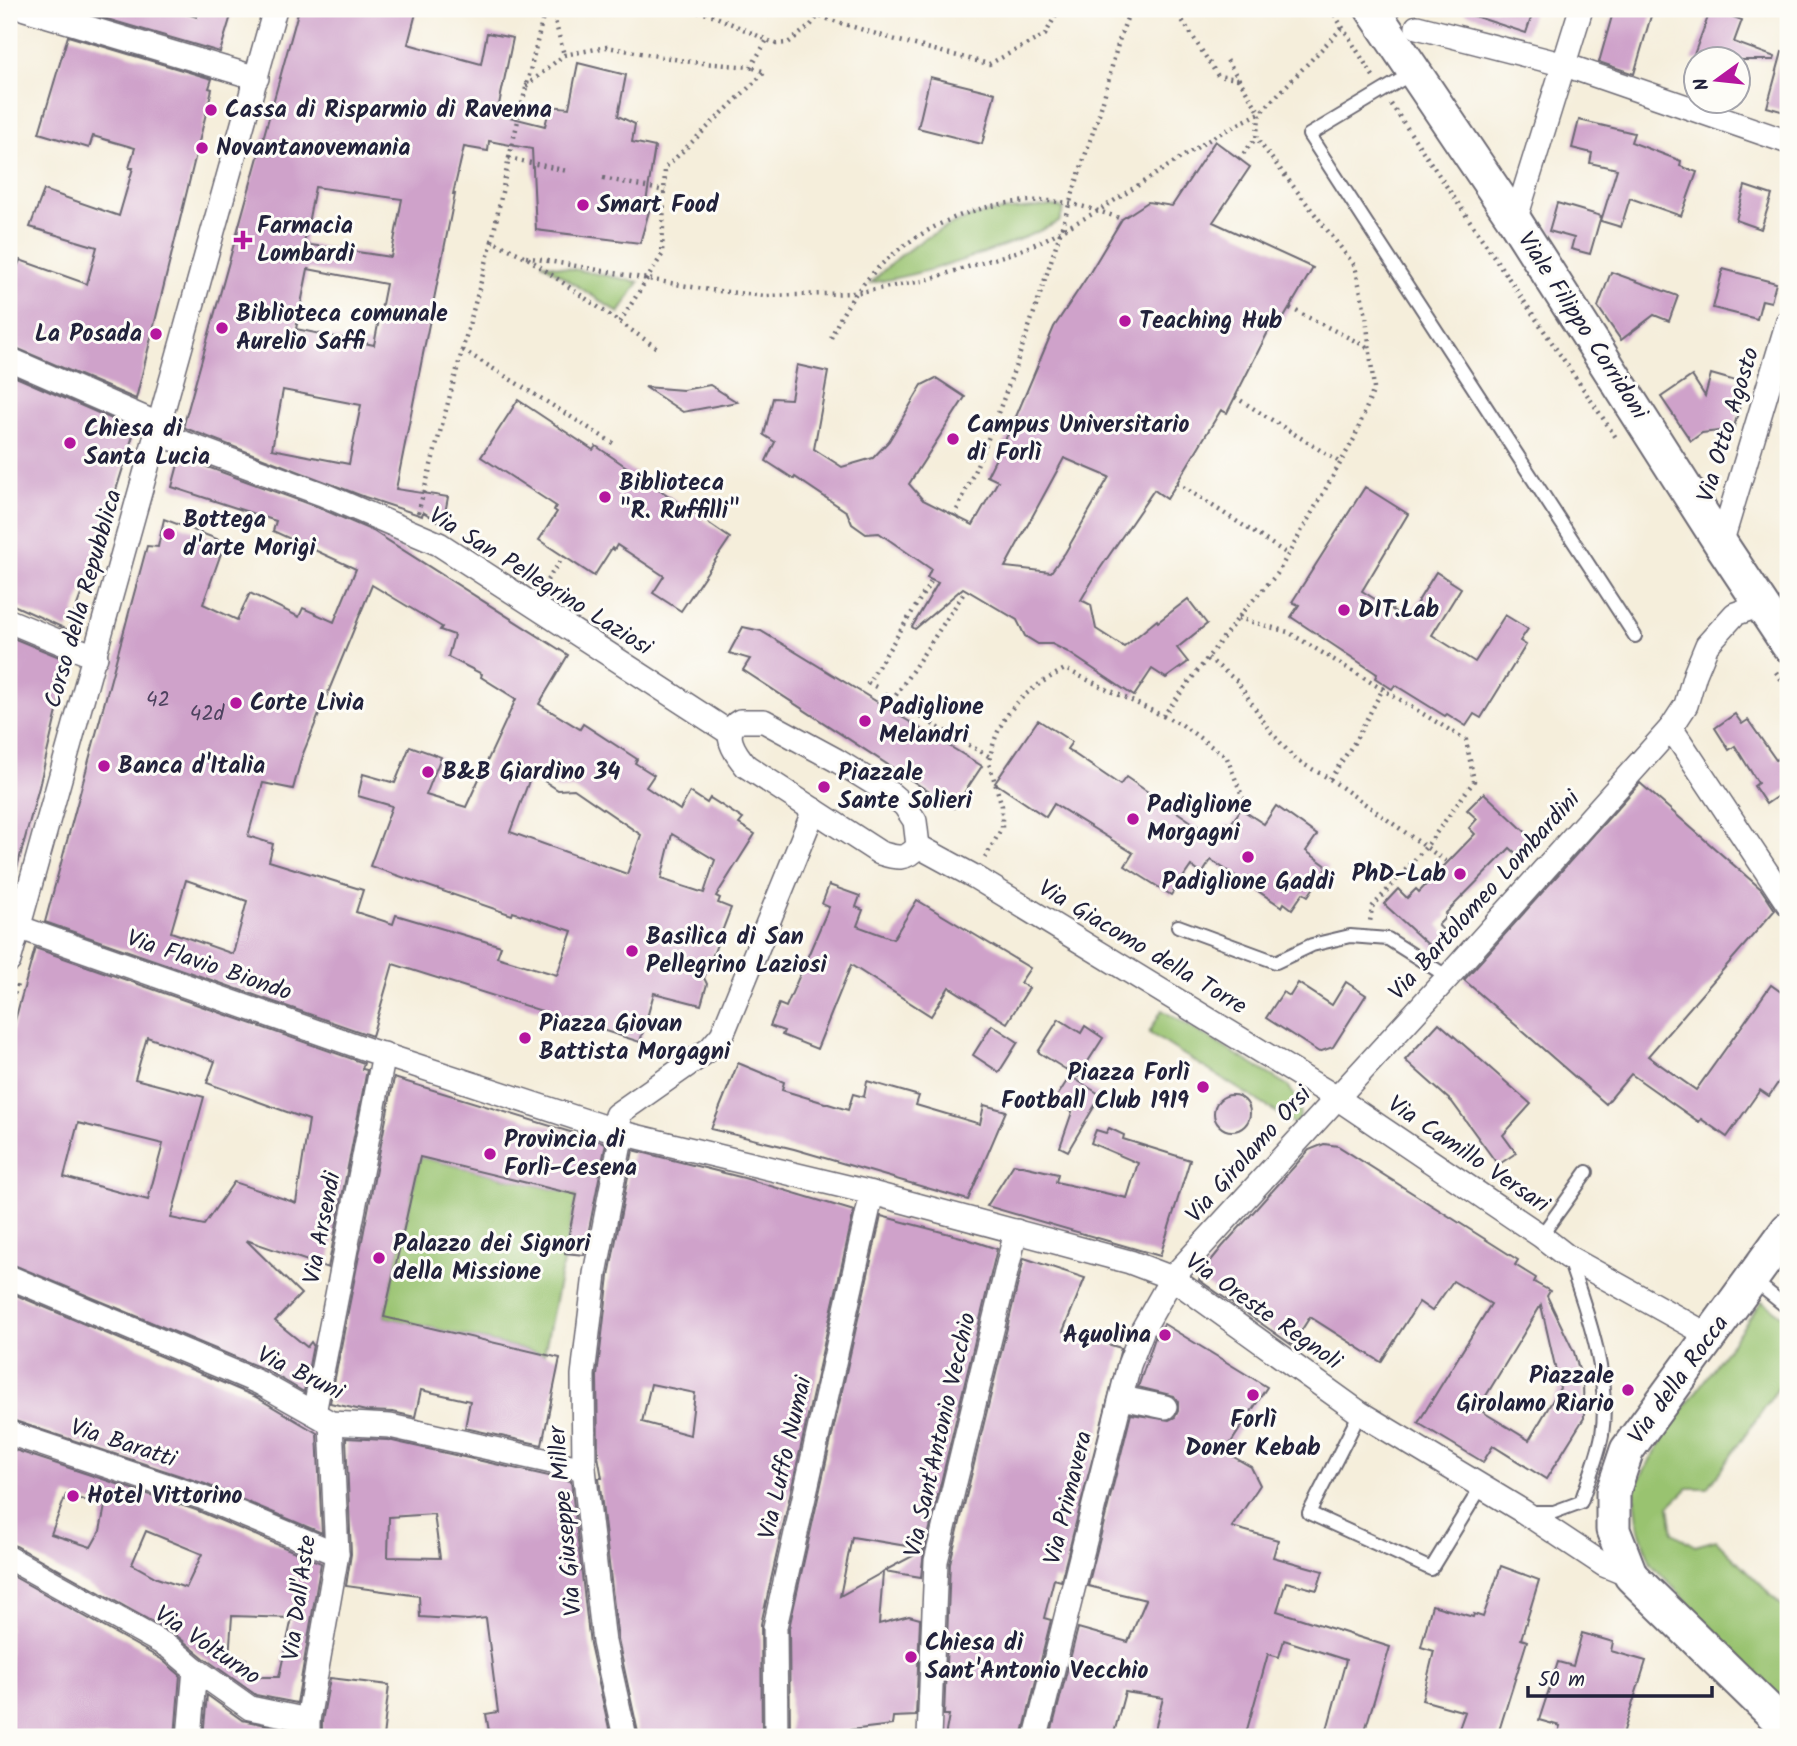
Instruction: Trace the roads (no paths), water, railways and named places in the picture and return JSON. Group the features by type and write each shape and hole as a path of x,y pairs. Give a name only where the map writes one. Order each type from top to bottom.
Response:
{"main road":[{"name":"Viale Filippo Corridoni","path":"1372,9 1515,221 1761,605 1781,657"},
{"name":"Via della Rocca","path":"1788,1229 1628,1450 1614,1492 1613,1530 1631,1576 1788,1729"}],"street":[{"path":"25,9 257,78"},
{"name":"Corso della Repubblica","path":"9,961 275,9"},
{"path":"1515,221 1581,9"},
{"path":"1417,27 1565,65 1788,142"},
{"name":"Via Otto Agosto","path":"1721,544 1788,321"},
{"name":"Via San Pellegrino Laziosi","path":"9,359 158,429 439,544 730,733"},
{"name":"Via Bartolomeo Lombardini","path":"1337,1098 1671,727 1686,705 1695,674 1711,639 1735,614 1761,605"},
{"path":"9,621 96,657"},
{"path":"740,721 764,722 836,760 891,794 905,806 915,821 918,846 912,854 898,859 880,853 814,810 746,765 731,744 730,733 733,725 740,721"},
{"path":"1671,727 1788,904"},
{"name":"Via Giuseppe Miller","path":"625,1737 604,1642 583,1469 583,1375 595,1275 622,1133 616,1115 710,1049 722,1035 814,810"},
{"name":"Via Giacomo della Torre","path":"918,846 975,877 1337,1098"},
{"name":"Via Flavio Biondo","path":"18,926 384,1054"},
{"path":"384,1054 622,1133"},
{"name":"Via Arsendi","path":"322,1418 384,1054"},
{"name":"Via Camillo Versari","path":"1337,1098 1568,1257"},
{"name":"Via Girolamo Orsi","path":"1172,1278 1337,1098"},
{"name":"Via Oreste Regnoli","path":"622,1133 872,1193 1130,1262 1172,1278 1360,1413 1524,1512 1604,1565 1631,1576"},
{"name":"Via Luffo Numai","path":"776,1737 775,1627 872,1193"},
{"name":"Via Sant'Antonio Vecchio","path":"929,1737 936,1561 1016,1231"},
{"path":"1568,1257 1710,1336"},
{"name":"Via Bruni","path":"9,1277 260,1382 322,1418 390,1426 583,1469"},
{"name":"Via Primavera","path":"1036,1737 1129,1365 1143,1329 1172,1278"},
{"path":"1122,1398 1165,1407"},
{"name":"Via Dall'Aste","path":"309,1728 337,1554 322,1418"},
{"name":"Via Baratti","path":"9,1433 201,1497 337,1554"},
{"name":"Via Volturno","path":"9,1558 169,1647 250,1708 309,1728"},
{"path":"189,1737 195,1669"}],"lane":[{"path":"1414,72 1309,135 1635,636"},
{"path":"1178,926 1276,962 1312,945 1350,936 1388,939 1448,977"},
{"path":"1541,1236 1587,1172"},
{"path":"1524,1512 1554,1512 1581,1502 1602,1435 1603,1392 1596,1350 1568,1257"},
{"path":"1752,1280 1788,1308"},
{"path":"1360,1413 1309,1513 1431,1569 1482,1487"}],"place":[{"name":"Cassa di Risparmio di Ravenna","path":"211,110"},
{"name":"Novantanovemania","path":"202,148"},
{"name":"Smart Food","path":"583,205"},
{"name":"Farmacia Lombardi","path":"243,240"},
{"name":"Teaching Hub","path":"1125,321"},
{"name":"Biblioteca comunale Aurelio Saffi","path":"222,328"},
{"name":"La Posada","path":"156,334"},
{"name":"Campus Universitario di Forlì","path":"953,439"},
{"name":"Chiesa di Santa Lucia","path":"70,443"},
{"name":"Biblioteca \"R. Ruffilli\"","path":"605,497"},
{"name":"Bottega d'arte Morigi","path":"169,534"},
{"name":"DIT.Lab","path":"1344,610"},
{"name":"Corte Livia","path":"236,703"},
{"name":"Padiglione Melandri","path":"865,721"},
{"name":"Banca d'Italia","path":"104,766"},
{"name":"B&B Giardino 34","path":"428,772"},
{"name":"Piazzale Sante Solieri","path":"824,787"},
{"name":"Padiglione Morgagni","path":"1133,819"},
{"name":"Padiglione Gaddi","path":"1248,857"},
{"name":"PhD-Lab","path":"1460,874"},
{"name":"Basilica di San Pellegrino Laziosi","path":"632,951"},
{"name":"Piazza Giovan Battista Morgagni","path":"525,1038"},
{"name":"Piazza Forlì Football Club 1919","path":"1203,1087"},
{"name":"Provincia di Forlì-Cesena","path":"490,1154"},
{"name":"Palazzo dei Signori della Missione","path":"379,1258"},
{"name":"Aquolina","path":"1165,1335"},
{"name":"Piazzale Girolamo Riario","path":"1628,1390"},
{"name":"Forlì Doner Kebab","path":"1253,1395"},
{"name":"Hotel Vittorino","path":"73,1496"},
{"name":"Chiesa di Sant'Antonio Vecchio","path":"911,1657"}]}
